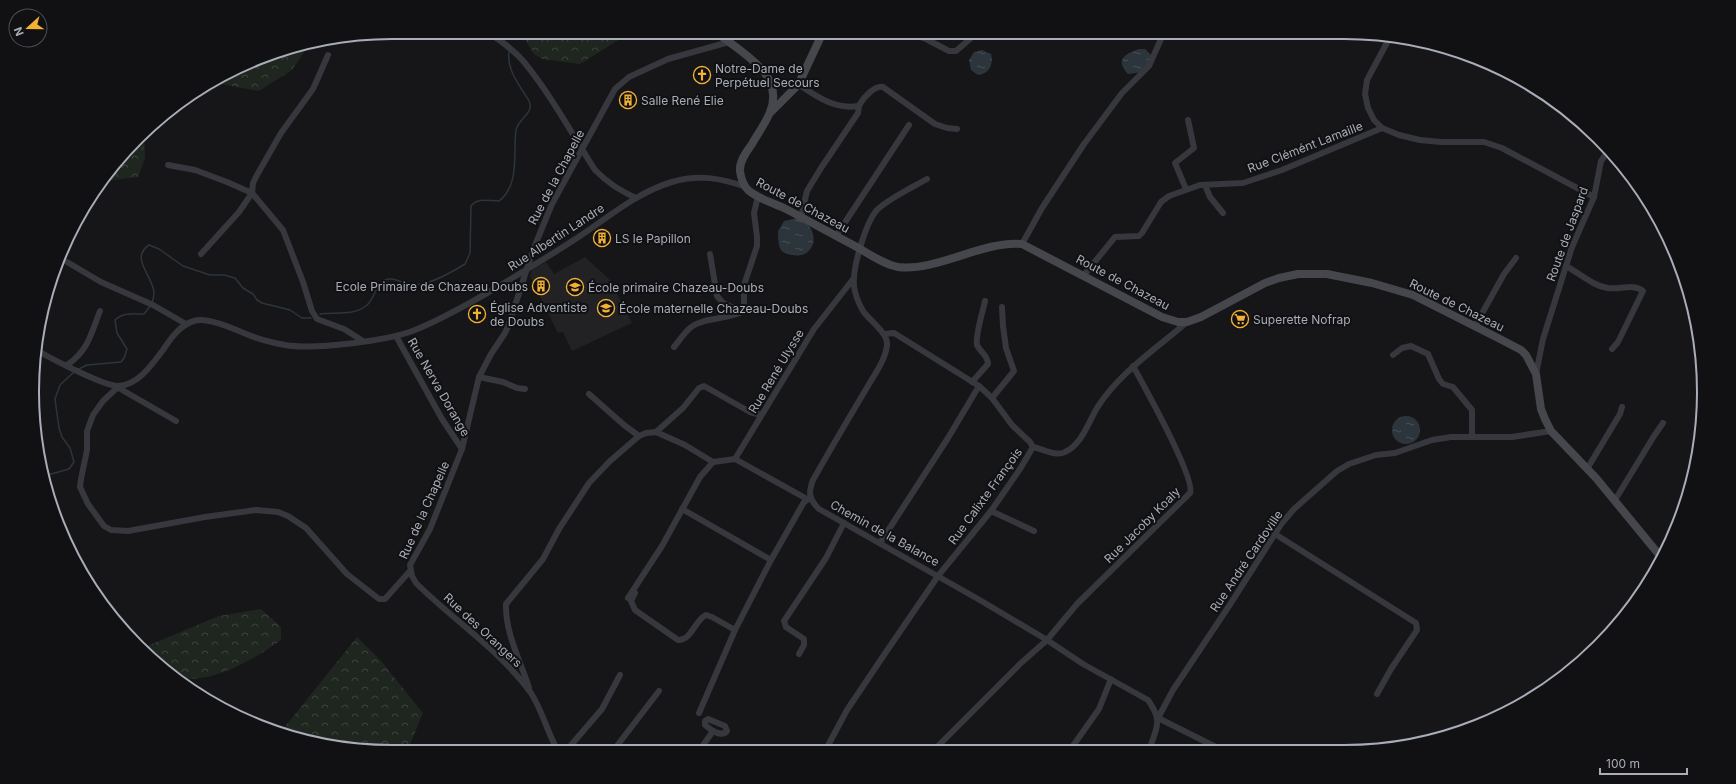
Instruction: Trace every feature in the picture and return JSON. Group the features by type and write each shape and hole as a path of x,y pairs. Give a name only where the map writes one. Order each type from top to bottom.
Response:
{"main road":[{"name":"Route de Chazeau","path":"725,39 760,66 767,76 773,91 770,113 741,164 741,176 746,187 758,196 801,217 884,262 904,267 923,265 992,247 1014,243 1022,244 1162,317 1178,322 1187,322 1201,317 1265,283 1298,274 1327,274 1372,283 1413,295 1521,350 1531,363 1536,374 1541,409 1551,431 1587,468 1658,553"},
{"path":"770,113 798,84 820,39"}],"street":[{"path":"498,39 509,47 523,61 538,81 595,170 606,182 636,198"},
{"path":"926,39 949,51 956,52 970,39"},
{"path":"1022,244 1042,208 1084,144 1122,93 1149,66 1161,39"},
{"name":"Rue de la Chapelle","path":"410,572 410,565 430,529 462,449 479,377 491,354 506,333 519,288 528,269 533,250 546,216 558,192 583,151 615,89 629,77 668,59 729,42"},
{"path":"1387,42 1367,80 1365,94 1368,108 1374,120 1382,128 1399,135 1420,140 1441,142 1484,142 1502,148 1594,197"},
{"path":"201,254 252,194 253,183 281,133 313,89 328,55"},
{"path":"798,84 833,104 858,106"},
{"path":"801,217 807,191 820,168 858,113 858,106 865,97 880,86 917,110 935,124 947,128 957,129"},
{"path":"1186,189 1175,163 1194,148 1188,120"},
{"path":"836,236 908,125"},
{"name":"Rue Clémént Lamaille","path":"1084,275 1115,237 1139,236 1161,202 1169,196 1186,189 1205,185 1243,182 1255,179 1282,170 1382,128"},
{"name":"Route de Jaspard","path":"1536,374 1544,339 1572,247 1594,197 1601,161 1605,155"},
{"path":"168,165 195,170 227,182 252,194 283,230 312,310 317,319 344,330 363,341"},
{"name":"Rue Albertin Landre","path":"186,324 195,320 203,320 230,327 260,339 295,346 318,346 396,336 415,330 468,304 576,239 636,198 673,182 704,176 724,179 746,187"},
{"path":"700,713 735,630 771,560 808,499 813,480 884,356 887,345 884,334 870,321 858,302 854,288 854,278 860,249 870,222 876,212 883,205 927,179"},
{"path":"1205,185 1212,202 1224,213"},
{"path":"743,312 745,307 744,285 757,246 754,213 758,196"},
{"path":"710,254 716,296 723,303 743,312"},
{"path":"1475,326 1504,274 1516,258"},
{"path":"67,262 101,282 144,300 186,324 170,339 147,371 137,378 118,386 97,407 90,421 87,431 87,450 80,487 88,504 104,526 111,530 128,531 205,517 256,510 271,510 288,516 306,528 347,574 378,599 385,599 410,572"},
{"path":"1566,266 1602,287 1636,288 1643,291 1618,342 1612,349"},
{"name":"Rue René Ulysse","path":"735,459 814,329 854,278"},
{"path":"972,382 988,364 988,360 979,349 977,341 985,301"},
{"path":"992,398 1014,371 1006,348 1002,307"},
{"path":"69,366 84,350 100,311"},
{"path":"674,347 692,326 743,312"},
{"path":"1033,447 1055,454 1063,454 1070,450 1080,440 1098,407 1134,366 1187,322"},
{"name":"Rue Calixte François","path":"828,745 847,710 938,576 991,510 1033,447 1030,442 1012,425 992,398 979,386 894,334 884,334"},
{"name":"Rue Nerva Dorange","path":"396,336 442,419 462,449"},
{"path":"1392,355 1402,348 1411,346 1428,354 1439,379 1444,384 1453,387 1472,410 1472,438"},
{"path":"41,353 86,374 118,386 176,421"},
{"name":"Rue Jacoby Koaly","path":"1047,640 1058,624 1077,604 1173,512 1192,489 1172,441 1134,366"},
{"path":"479,377 503,382 517,388 525,389"},
{"path":"656,432 683,408 699,388 704,386 750,412 761,415"},
{"path":"880,543 948,438 979,386"},
{"path":"589,394 624,425 639,436"},
{"path":"1587,468 1620,414 1622,407"},
{"path":"1614,500 1663,423"},
{"name":"Rue André Cardoville","path":"1158,718 1173,690 1282,523 1294,510 1337,471 1349,464 1376,455 1395,453 1432,440 1451,437 1512,437 1551,431"},
{"path":"530,692 512,639 506,609 507,602 529,578 543,559 559,529 589,483 610,461 639,436 646,433 656,432 713,462 735,459"},
{"name":"Chemin de la Balance","path":"735,459 808,499 819,509 938,576 1047,640 1083,664 1148,700 1155,710 1158,718"},
{"path":"628,598 662,546 700,477 713,462"},
{"path":"682,509 771,560"},
{"path":"991,510 1034,531"},
{"path":"800,654 804,645 804,639 786,627 784,621 826,558 844,523"},
{"path":"1275,534 1416,623 1417,630 1376,694"},
{"name":"Rue des Orangers","path":"410,572 416,583 500,658 530,692 540,708 555,745"},
{"path":"646,576 632,598 632,608 673,637 680,640 685,638 700,618 706,615 735,630"},
{"path":"939,745 1021,663 1047,640"},
{"path":"572,745 602,709 620,675"},
{"path":"1073,745 1099,708 1111,679"},
{"path":"618,745 659,691"},
{"path":"1150,745 1158,718 1212,745"},
{"path":"703,745 713,731"}],"shaded area":[{"name":"École primaire Chazeau-Doubs","path":"585,257 611,281 632,323 572,351 563,332 558,333 530,276 532,270 546,262 554,274"}],"green space":[{"path":"525,39 620,39 580,64 542,59 534,54"},
{"path":"305,50 292,70 259,91 219,84 257,66"},
{"path":"144,140 145,158 138,177 109,181"},
{"path":"261,609 281,627 281,640 259,655 220,674 193,679 186,678 147,646 219,616"},
{"path":"357,637 381,661 423,713 410,745 346,742 301,733 284,728"}],"water":[{"path":"1139,49 1145,49 1151,55 1150,63 1142,72 1128,74 1122,65 1123,58 1129,53"},
{"path":"982,50 991,54 992,61 988,71 978,75 971,70 969,60 974,52"},
{"path":"797,218 808,225 812,230 813,241 809,251 805,254 792,255 781,250 779,246 778,231 784,221"},
{"path":"1406,416 1416,420 1420,430 1416,440 1406,444 1396,440 1392,430 1396,420"}],"waterway":[{"path":"320,314 357,311 370,302 379,285 385,280 392,279 410,285 427,283 441,278 465,264 470,253 471,206 480,200 499,201 506,194 513,178 517,126 530,108 529,100 515,79 511,69 509,63 509,52"},
{"path":"152,303 154,294 153,287 144,268 141,256 143,250 149,245 159,249 183,266 210,275 224,275 235,278 243,288 253,294 257,300 262,303 290,310 302,318 311,318"},
{"path":"77,370 87,365 121,362 127,349 117,333 115,320 118,317 125,315 144,314 150,306"},
{"path":"49,475 69,469 74,462 70,448 62,437 59,428 55,399 60,385 74,372"}],"place":[{"name":"Notre-Dame de Perpétuel Secours","path":"702,75"},
{"name":"Salle René Elie","path":"628,100"},
{"name":"LS le Papillon","path":"602,238"},
{"name":"Ecole Primaire de Chazeau Doubs","path":"541,286"},
{"name":"École primaire Chazeau-Doubs","path":"575,287"},
{"name":"École maternelle Chazeau-Doubs","path":"606,308"},
{"name":"Église Adventiste de Doubs","path":"477,314"},
{"name":"Superette Nofrap","path":"1240,319"}]}
